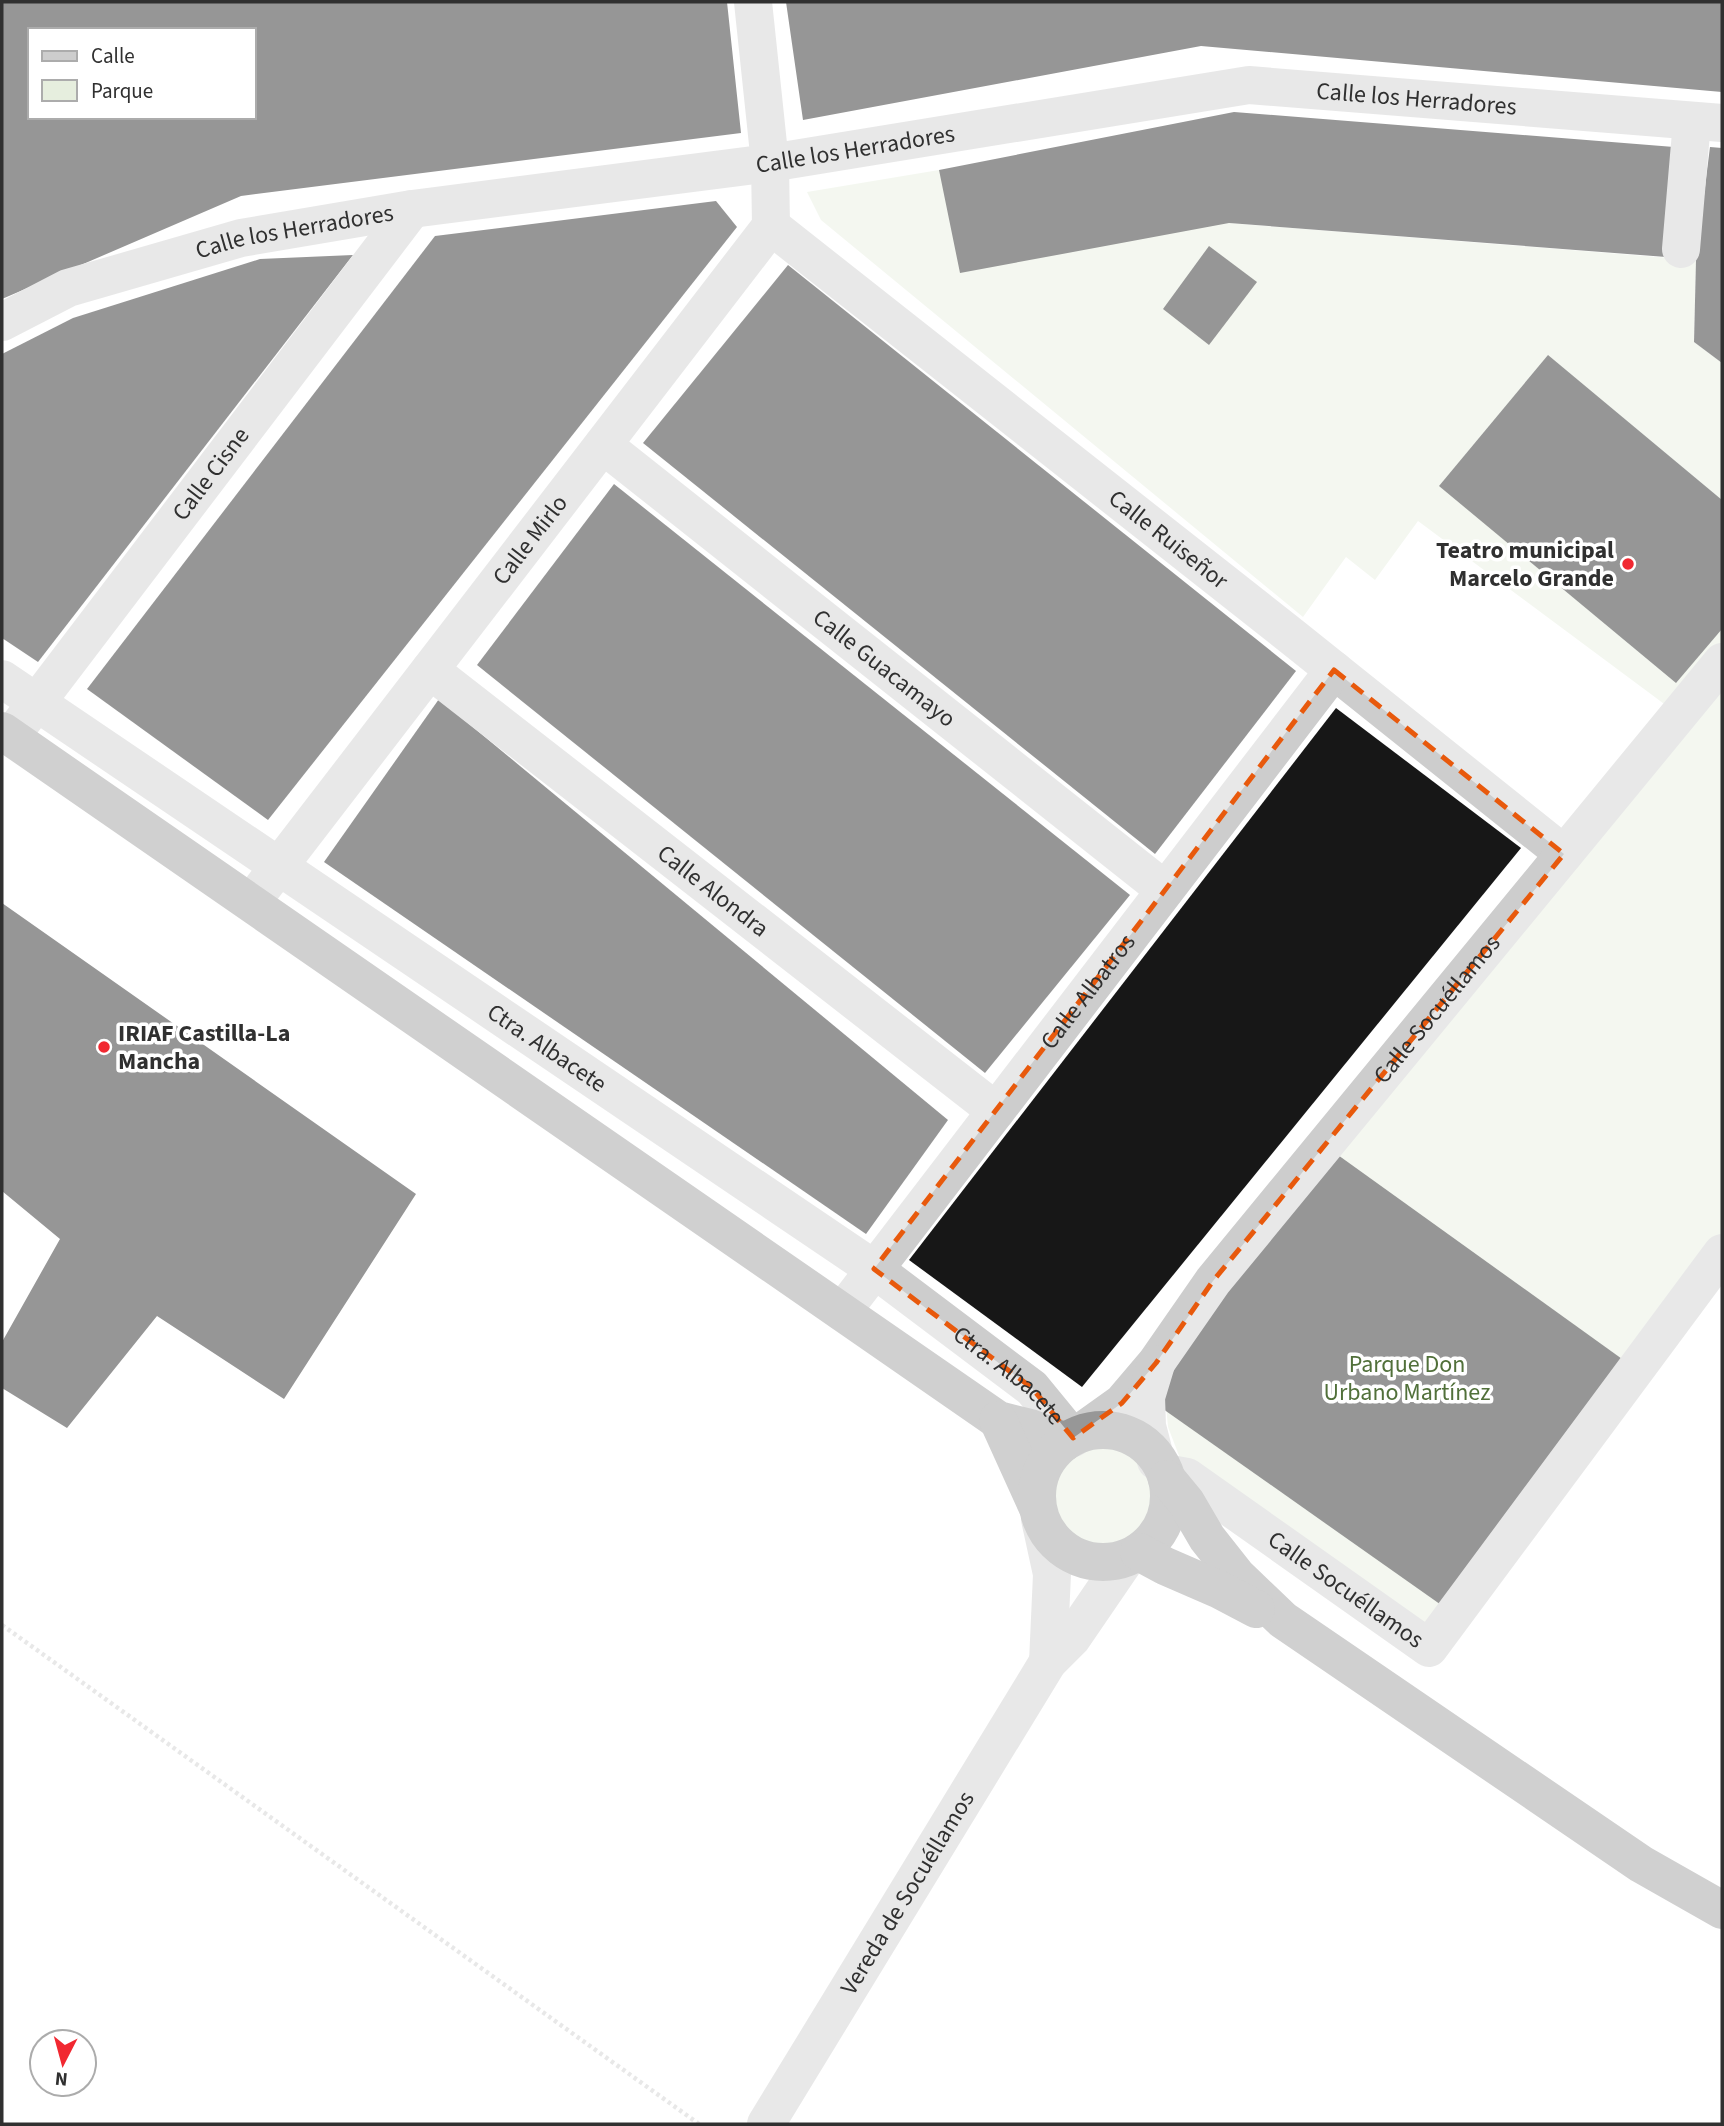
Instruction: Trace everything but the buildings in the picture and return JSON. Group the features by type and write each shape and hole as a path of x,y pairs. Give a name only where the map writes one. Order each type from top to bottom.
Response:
{"highway":[{"path":"6,734 998,1420 1069,1440"},
{"path":"998,1420 1052,1539 1072,1555 1103,1563 1133,1556 1156,1537 1167,1514 1170,1491 1163,1471"},
{"path":"1039,1513 1037,1484 1041,1472 1054,1452 1069,1440 1098,1430 1121,1433 1146,1446 1186,1502 1207,1538 1237,1576 1283,1620 1641,1864 1722,1910"},
{"path":"1133,1556 1165,1566 1283,1620"}],"street":[{"path":"753,2 770,163 771,226"},
{"name":"Calle los Herradores","path":"2,322 68,288 241,238 412,209 770,163 1249,85 1707,122"},
{"path":"1681,249 1707,122"},
{"name":"Calle Cisne","path":"6,734 37,703 412,209"},
{"name":"Calle Mirlo","path":"250,903 771,226"},
{"name":"Calle Ruiseñor","path":"771,226 1564,854"},
{"name":"Calle Guacamayo","path":"603,445 1165,890"},
{"name":"Calle Socuéllamos","path":"1069,1440 1122,1403 1156,1363 1213,1281 1722,662"},
{"name":"Calle Alondra","path":"430,670 996,1111"},
{"name":"Calle Albatros","path":"842,1312 1334,670"},
{"name":"Ctra. Albacete","path":"2,679 874,1269 1032,1388 1069,1440"},
{"name":"Calle Socuéllamos","path":"1156,1363 1146,1397 1147,1426 1163,1471 1186,1478 1429,1648 1722,1253"},
{"name":"Vereda de Socuéllamos","path":"1039,1513 1052,1574 1048,1662"},
{"name":"Vereda de Socuéllamos","path":"766,2124 1048,1662 1072,1638 1133,1556"}],"path":[{"path":"2,1626 699,2124"}],"highlighted area":[{"path":"1334,670 1564,854 1213,1281 1156,1363 1122,1403 1073,1438 1032,1388 874,1269"}],"green space":[{"path":"939,170 1229,223 1696,260 1694,342 1722,363 1722,662 1679,715 1418,521 1375,580 1346,557 1303,617 821,220 807,192"},
{"name":"Parque Don Urbano Martínez","path":"1722,689 1722,1282 1450,1649 1186,1474 1168,1427 1165,1394 1198,1325"},
{"path":"1103,1446 1123,1450 1140,1461 1151,1478 1155,1498 1151,1518 1140,1535 1123,1546 1103,1550 1083,1546 1066,1535 1055,1518 1051,1498 1055,1478 1066,1461 1083,1450"}],"place":[{"name":"Teatro municipal Marcelo Grande","path":"1628,564"},
{"name":"IRIAF Castilla-La Mancha","path":"104,1047"}]}
